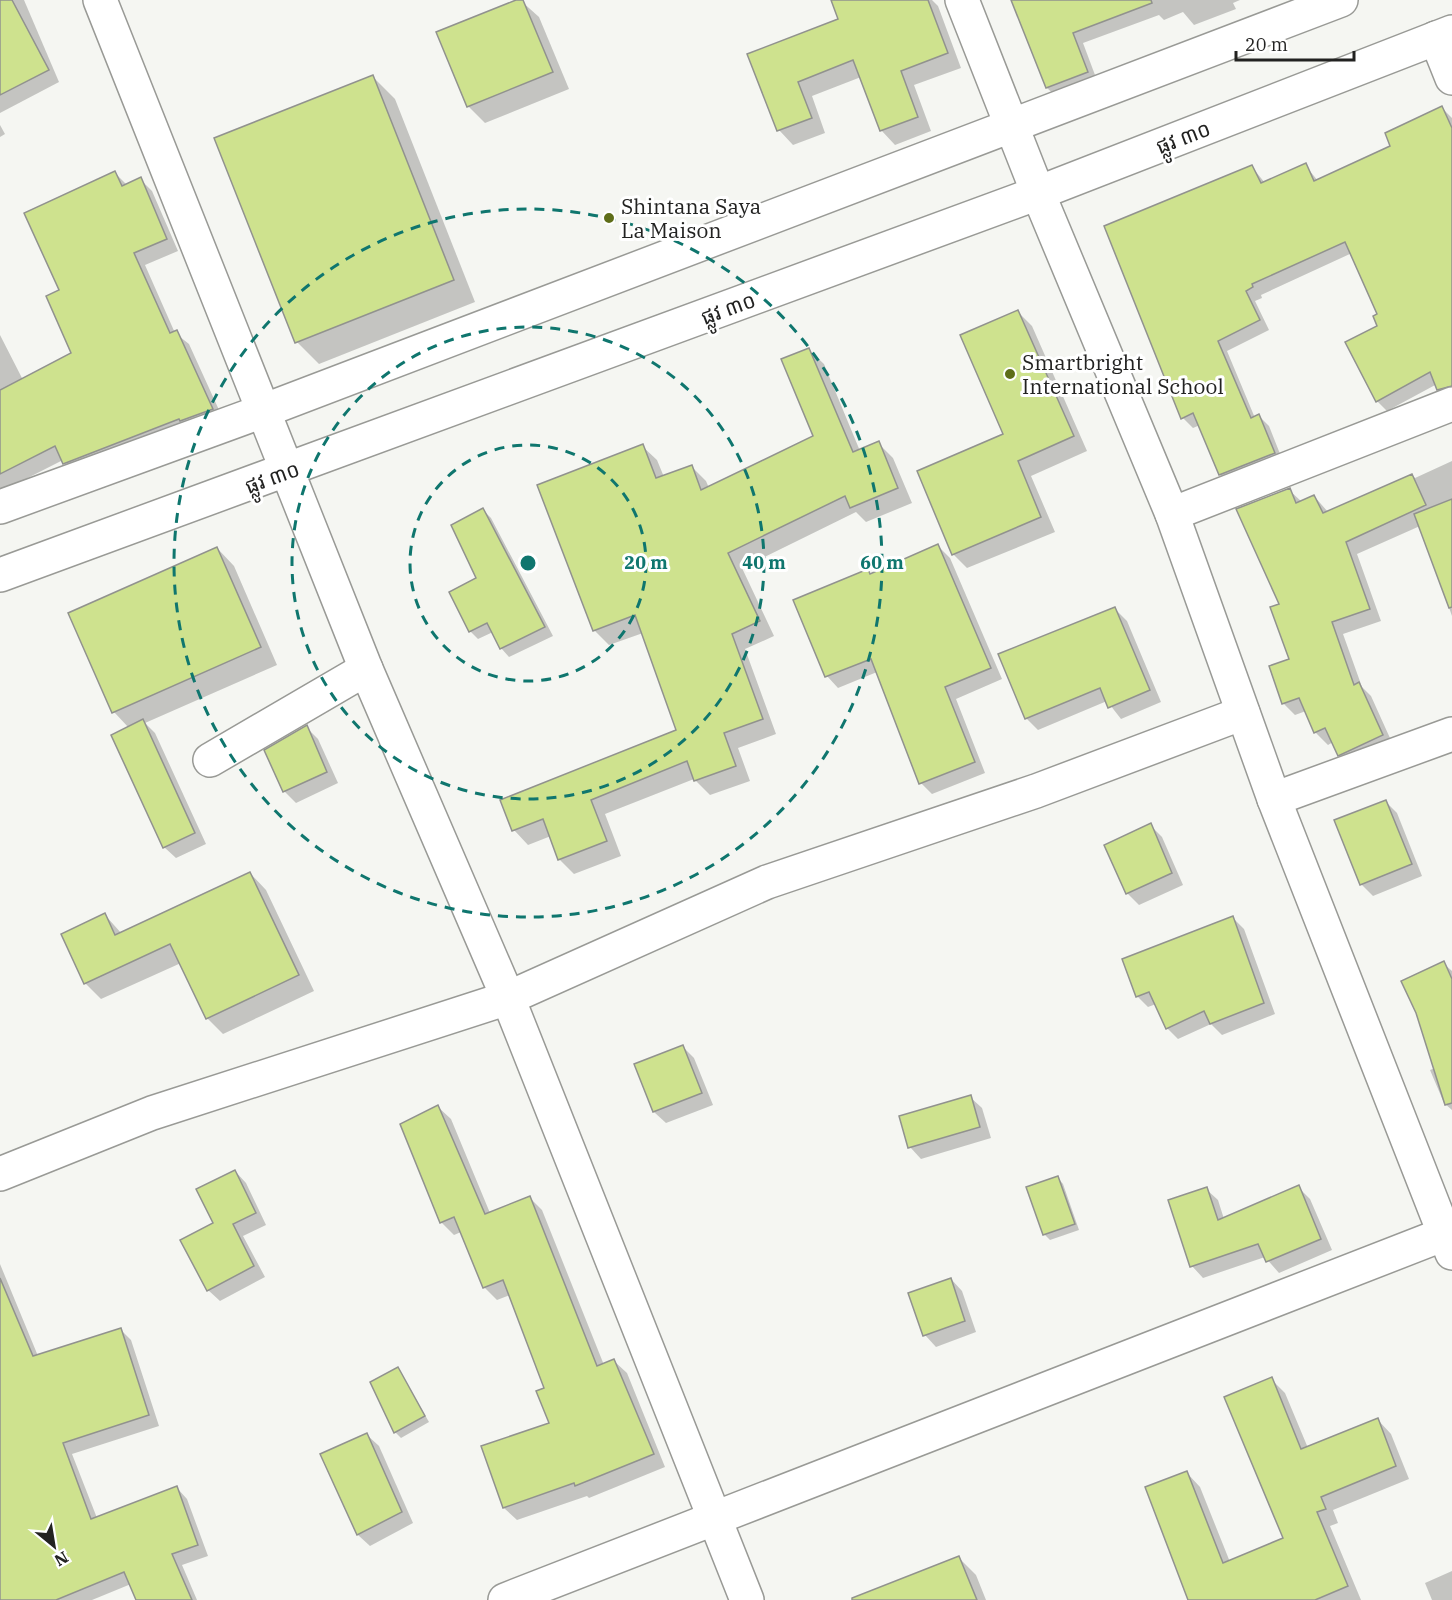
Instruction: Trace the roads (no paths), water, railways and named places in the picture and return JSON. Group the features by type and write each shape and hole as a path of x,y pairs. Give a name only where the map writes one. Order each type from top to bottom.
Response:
{"street":[{"path":"100,0 263,411 289,470 366,669 508,998 747,1600"},
{"path":"505,1600 1450,1240 1274,799 1172,514 1038,193 962,0"},
{"path":"0,507 263,411 1341,0"},
{"path":"1444,35 1452,78"},
{"name":"ផ្លូវ ៣០","path":"0,575 1038,193 1444,35"},
{"path":"1172,514 1452,404"},
{"path":"210,760 366,669"},
{"path":"0,1174 152,1113 508,998 767,882 1036,791 1243,713"},
{"path":"1274,799 1452,734"}],"place":[{"name":"Shintana Saya La Maison","path":"609,218"},
{"name":"Smartbright International School","path":"1010,374"}]}
